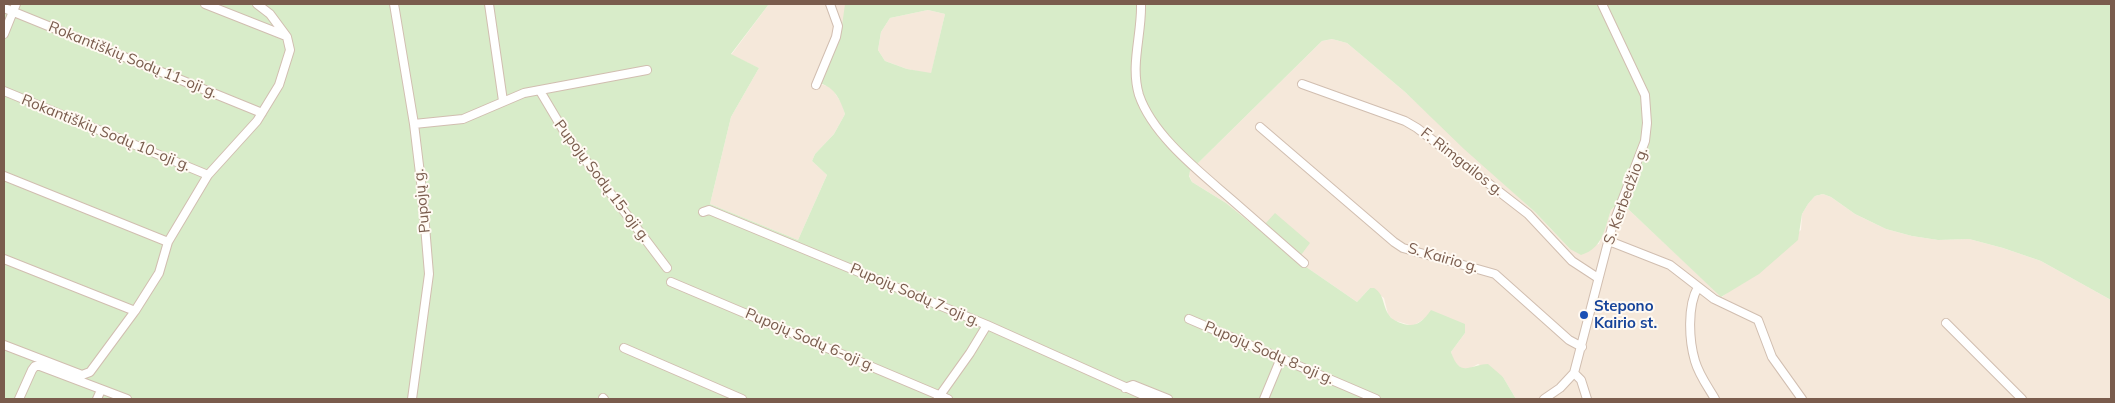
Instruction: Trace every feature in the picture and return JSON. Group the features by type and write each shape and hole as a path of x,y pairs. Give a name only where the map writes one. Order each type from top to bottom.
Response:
{"street":[{"path":"205,4 288,37"},
{"path":"4,345 82,376 90,372 135,311 162,267 168,242 208,175 251,129 279,85 290,50 288,37 270,14 257,4"},
{"name":"Pupojų g.","path":"394,4 414,124 429,274 412,399"},
{"path":"488,4 503,101"},
{"path":"816,85 837,32 836,18 830,4"},
{"path":"1141,4 1136,62 1137,78 1139,95 1152,122 1201,173 1304,263"},
{"name":"S. Kerbedžio g.","path":"1544,399 1560,388 1574,373 1617,213 1629,187 1645,141 1647,112 1645,95 1602,4"},
{"name":"Rokantiškių Sodų 11-oji g.","path":"4,8 15,8 262,112"},
{"path":"4,34 15,8"},
{"path":"414,124 463,119 524,93 647,70"},
{"name":"F. Rimgailos g.","path":"1302,84 1405,121 1417,128 1528,214 1572,261 1598,278"},
{"name":"Rokantiškių Sodų 10-oji g.","path":"4,91 208,175"},
{"name":"Pupojų Sodų 15-oji g.","path":"540,91 565,132 668,268"},
{"name":"S. Kairio g.","path":"1260,127 1394,242 1403,248 1496,274 1569,340 1582,347"},
{"path":"4,176 168,242"},
{"name":"Pupojų Sodų 7-oji g.","path":"703,212 710,210 987,325 1152,399"},
{"path":"1609,241 1670,264 1689,277 1698,288 1714,299 1753,316 1761,326 1772,357 1802,399"},
{"path":"4,258 135,311"},
{"name":"Pupojų Sodų 6-oji g.","path":"672,282 938,398 948,399"},
{"path":"1698,288 1692,307 1692,347 1695,362 1704,382 1715,399"},
{"name":"Pupojų Sodų 8-oji g.","path":"1189,319 1376,399"},
{"path":"1946,323 2022,399"},
{"path":"938,398 987,325"},
{"path":"624,348 641,357 742,399"},
{"path":"1264,399 1281,358"},
{"path":"19,399 32,370 38,366 127,399"},
{"path":"1574,373 1581,380 1588,399"},
{"name":"Pupojų Sodų 7-oji g.","path":"1125,388 1133,385 1168,399"},
{"path":"97,399 101,390"}],"shaded area":[{"path":"769,4 845,4 846,8 841,33 820,84 831,87 842,104 845,114 834,134 815,154 812,161 827,175 798,240 710,204 731,117 759,68 731,55"},
{"path":"928,10 945,14 931,74 907,69 885,61 878,50 881,32 890,18"},
{"path":"1332,39 1347,43 1405,92 1535,212 1570,249 1599,244 1611,210 1614,207 1627,208 1722,297 1801,230 1802,214 1808,204 1815,196 1823,194 1831,197 1855,214 1886,229 1938,240 1969,239 2041,261 2111,300 2111,399 1516,399 1503,377 1478,364 1469,369 1461,368 1454,362 1451,352 1465,333 1424,319 1413,326 1393,320 1388,314 1384,298 1370,288 1357,302 1299,262 1226,203 1192,182 1189,175 1190,171 1322,41"}],"green space":[{"path":"4,4 769,4 731,54 759,68 731,117 710,204 798,240 827,175 812,161 815,154 834,134 845,114 833,91 820,83 841,33 845,4 2111,4 2111,300 2041,261 1969,239 1938,240 1886,229 1855,214 1831,197 1823,194 1815,196 1802,214 1798,240 1759,274 1721,297 1627,208 1614,207 1611,210 1602,237 1598,243 1594,248 1581,255 1570,249 1535,212 1464,149 1405,92 1347,43 1332,39 1322,41 1190,171 1189,176 1192,182 1226,203 1299,262 1357,302 1370,288 1374,288 1382,297 1390,316 1398,322 1413,325 1421,321 1431,310 1465,324 1465,333 1451,352 1454,360 1458,365 1466,368 1488,364 1503,377 1516,399 4,399","holes":["928,10 945,14 931,73 907,69 885,61 878,50 881,32 890,18"]},
{"path":"1275,213 1310,243 1301,255 1265,224"}],"place":[{"name":"Stepono Kairio st.","path":"1584,315"}]}
